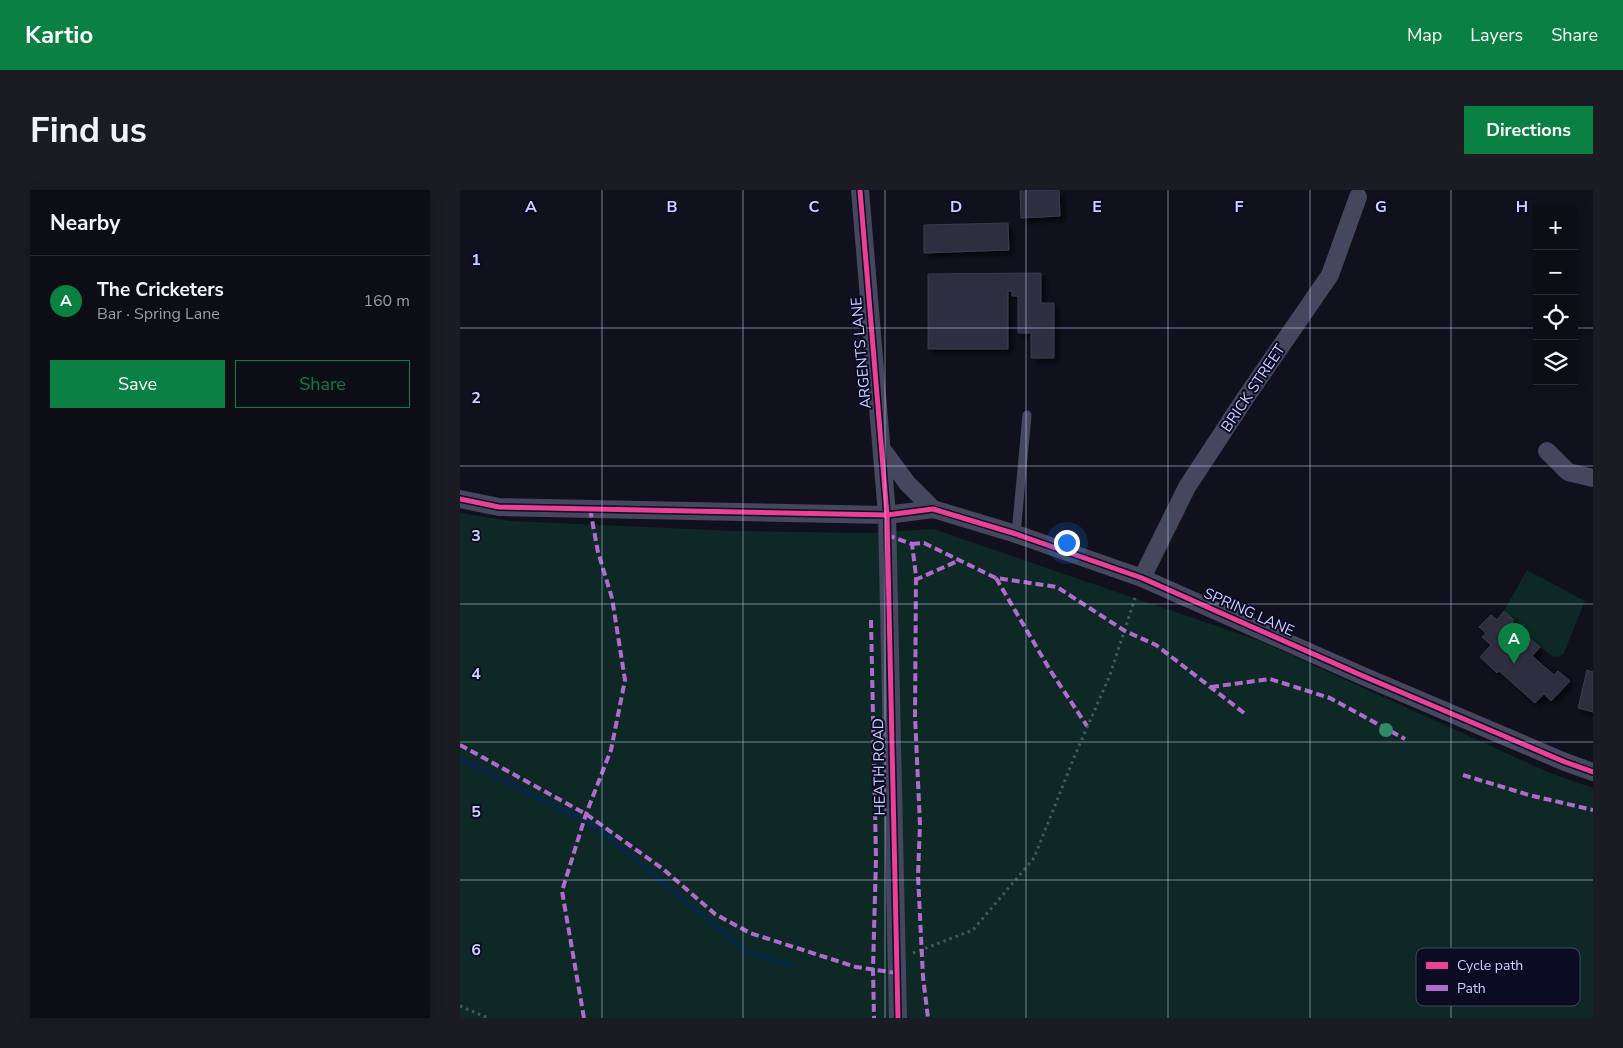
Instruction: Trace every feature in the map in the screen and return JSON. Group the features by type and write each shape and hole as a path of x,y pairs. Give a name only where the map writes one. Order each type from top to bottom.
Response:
{"street":[{"name":"ARGENTS LANE","path":"860,190 886,515"},
{"name":"BRICK STREET","path":"1142,578 1187,487 1330,275 1358,197"},
{"name":"SPRING LANE","path":"881,448 907,483 933,509"},
{"path":"1546,451 1568,472 1593,478"},
{"name":"SPRING LANE","path":"460,499 498,507 886,515 933,509 1016,534 1142,578 1363,676 1565,762 1593,772"},
{"name":"HEATH ROAD","path":"886,515 898,1018"}],"lane":[{"path":"1016,534 1027,415"}],"path":[{"path":"896,959 973,930 1034,858 1075,755 1110,676 1142,578"},
{"path":"460,1006 488,1018"}],"green space":[{"path":"460,513 510,521 735,531 870,533 933,529 1260,641 1550,773 1593,788 1593,1018 460,1018"},
{"path":"1527,570 1585,601 1563,655 1554,657 1540,647 1512,622 1514,619 1504,611"}],"building":[{"path":"1059,190 1060,216 1021,218 1020,191"},
{"path":"1008,223 1009,250 924,253 924,225"},
{"path":"1041,273 1041,303 1054,303 1054,358 1031,358 1031,333 1018,333 1018,296 1012,296 1012,291 1008,291 1008,349 928,349 928,274"},
{"path":"1504,611 1514,620 1512,622 1540,647 1532,656 1554,675 1558,671 1570,681 1551,701 1544,694 1535,703 1480,657 1491,645 1482,637 1486,633 1479,627 1491,615 1497,620"},
{"path":"1587,670 1593,672 1593,712 1578,708"}],"waterway":[{"path":"460,758 593,825 747,952 790,965"}],"marked path":[{"path":"584,1018 562,891 586,814 611,750 625,680 612,598 598,552 590,509"},
{"path":"887,535 912,544 916,576 915,716 920,825 918,876 923,977 928,1018"},
{"path":"912,544 924,543 996,578 1057,587 1125,631 1156,645 1244,713"},
{"path":"915,580 960,560"},
{"path":"996,578 1050,670 1087,726"},
{"path":"871,620 876,858 873,969 874,1018"},
{"path":"1211,687 1270,679 1330,698 1405,739"},
{"path":"460,745 586,814 663,869 715,914 750,933 856,967 897,973"},
{"path":"1463,775 1529,795 1593,810"}],"cycle path":[{"path":"860,190 887,515 898,1018"},
{"path":"460,499 499,507 887,515 933,509 1016,534 1142,578 1363,676 1565,762 1593,772"}],"place":[{"name":"The Cricketers","path":"1514,664"}]}
